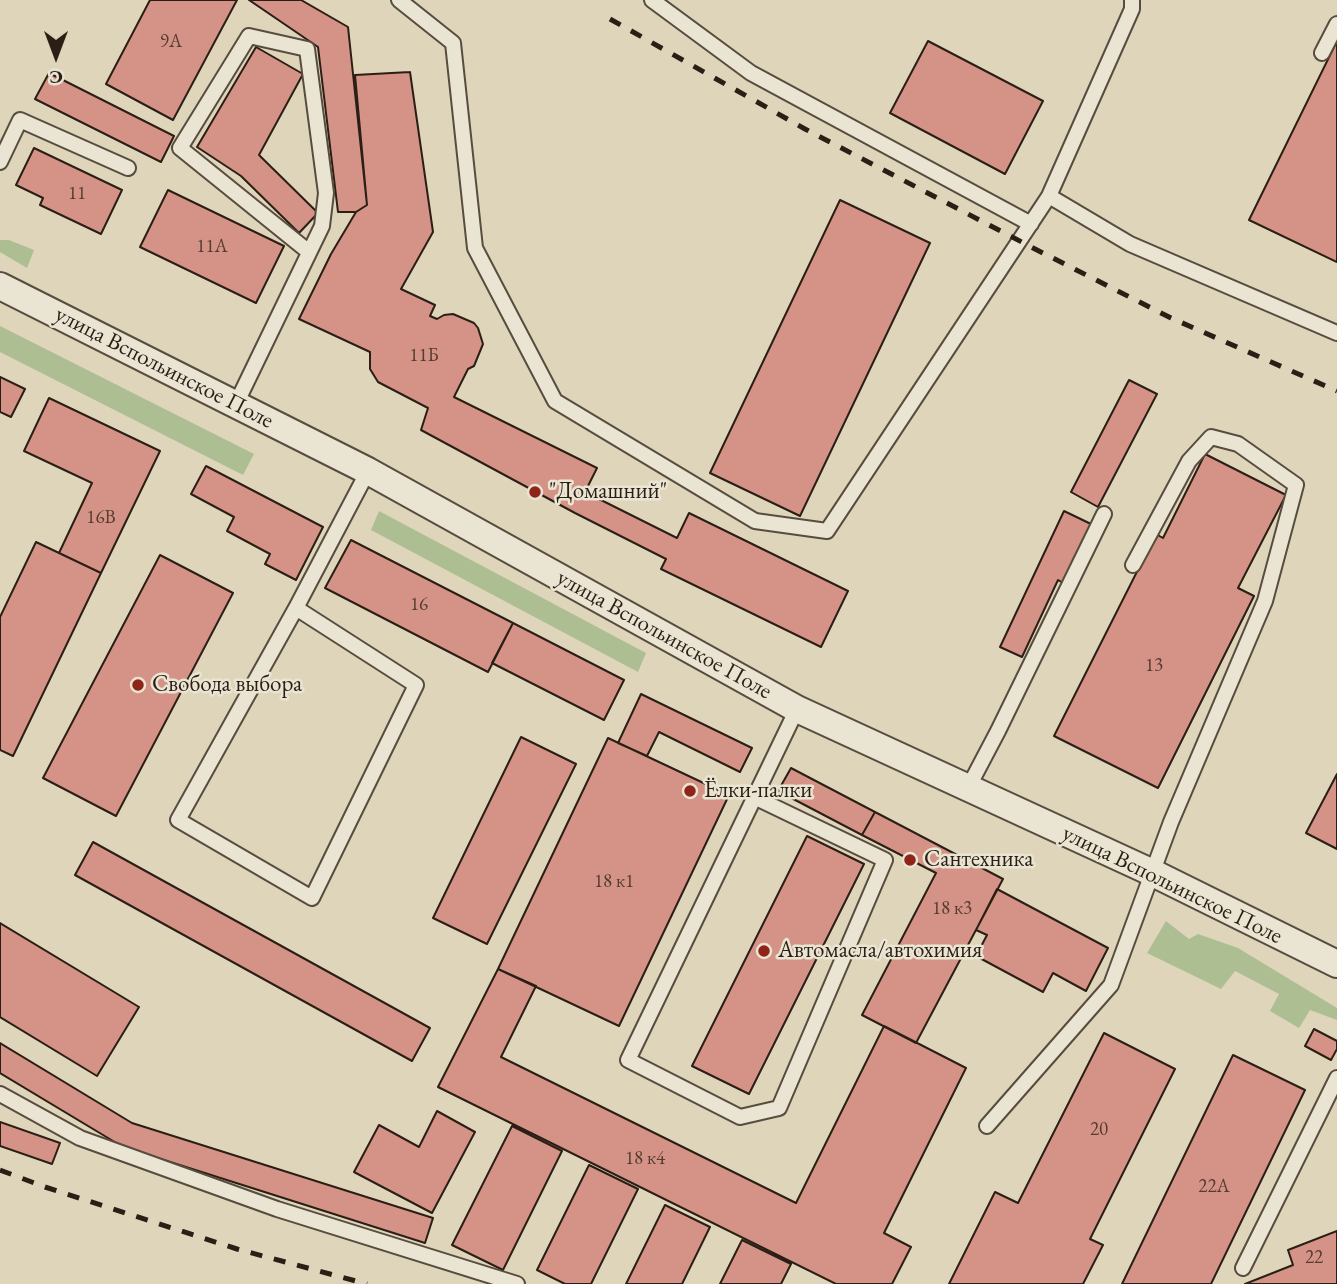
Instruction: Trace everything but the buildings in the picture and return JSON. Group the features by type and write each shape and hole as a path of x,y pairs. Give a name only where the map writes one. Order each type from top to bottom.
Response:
{"street":[{"name":"улица Вспольинское Поле","path":"0,286 368,471 797,709 1153,873 1337,964"}],"lane":[{"path":"399,0 453,43 475,248 555,401 755,521 827,531 1049,196 1132,9 1132,0"},
{"path":"652,0 751,73 1031,224"},
{"path":"1322,53 1337,24"},
{"path":"236,404 322,226 326,193 307,49 249,36 180,148 309,252"},
{"path":"0,162 20,120 128,168"},
{"path":"1049,196 1130,244 1337,333"},
{"path":"988,1126 1111,985 1171,822 1265,601 1296,485 1238,444 1211,437 1189,461 1133,565"},
{"path":"296,608 416,685 313,898 178,820 296,608 368,471"},
{"path":"968,788 1104,514"},
{"path":"754,797 885,859 779,1108 740,1116 628,1059 754,797 797,709"},
{"path":"1243,1268 1337,1078"},
{"path":"0,1094 80,1138 277,1209 516,1284"}],"green space":[{"path":"0,240 9,240 34,250 27,268 0,252"},
{"path":"0,326 254,454 243,475 0,352"},
{"path":"379,511 646,653 638,672 371,530"},
{"path":"1166,921 1189,939 1198,934 1238,948 1337,1008 1337,1020 1310,1010 1299,1028 1270,1011 1279,994 1235,971 1221,989 1147,953"}],"railway":[{"path":"610,19 805,129 1037,250 1171,318 1337,391"},
{"path":"0,1170 237,1249 367,1284"}],"place":[{"name":"\"Домашний\"","path":"535,492"},
{"name":"Свобода выбора","path":"138,685"},
{"name":"Ёлки-палки","path":"690,791"},
{"name":"Сантехника","path":"910,860"},
{"name":"Автомасла/автохимия","path":"764,951"}]}
